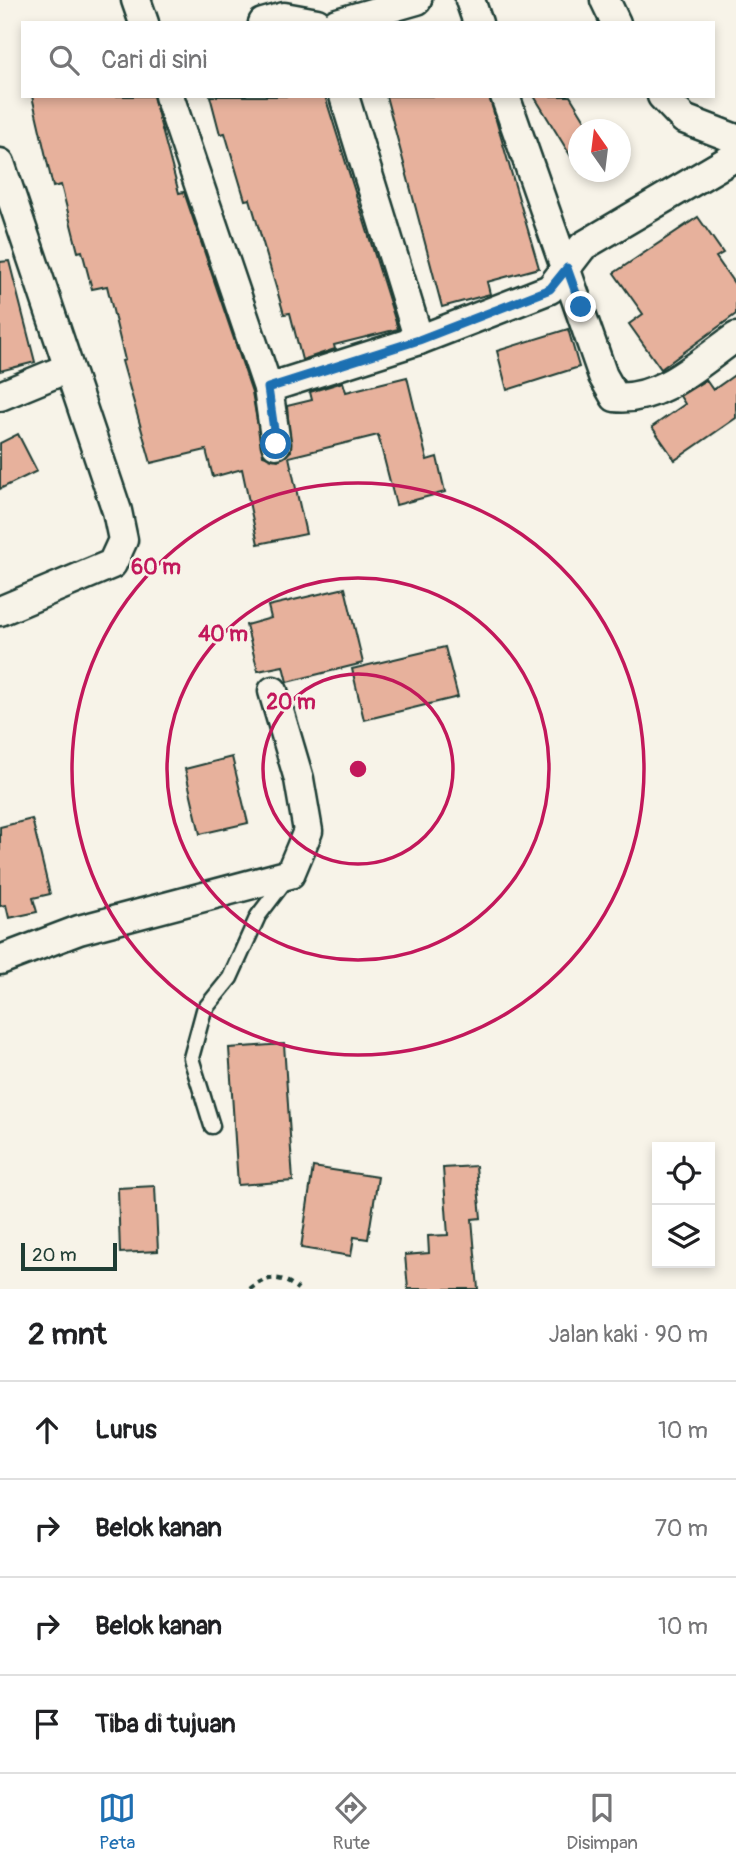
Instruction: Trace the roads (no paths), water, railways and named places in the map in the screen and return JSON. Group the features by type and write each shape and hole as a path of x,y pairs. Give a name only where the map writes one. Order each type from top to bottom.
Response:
{"street":[{"path":"136,0 143,21"},
{"path":"344,21 417,0"},
{"path":"470,0 477,21"},
{"path":"604,0 616,21"},
{"path":"270,21 284,17 306,21"},
{"path":"170,98 268,388 276,444"},
{"path":"345,98 419,340"},
{"path":"506,98 603,376 615,397 630,398 654,390 685,373 736,337"},
{"path":"664,98 684,119 736,139"},
{"path":"268,388 419,340 550,289 583,246 736,156"},
{"path":"0,163 117,511 123,540 112,565 0,611"},
{"path":"0,396 68,368"},
{"path":"0,960 79,930 290,874 308,831 299,779 273,691"}],"lane":[{"path":"212,1126 191,1058 204,1010 230,978 258,916 290,874"}]}
